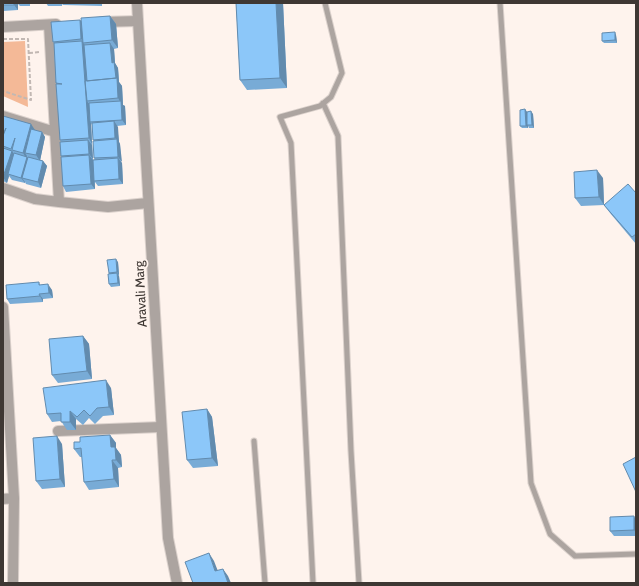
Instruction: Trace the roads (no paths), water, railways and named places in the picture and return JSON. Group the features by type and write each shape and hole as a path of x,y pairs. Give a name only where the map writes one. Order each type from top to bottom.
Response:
{"street":[{"name":"Aravali Marg","path":"137,3 168,538 177,583"},
{"path":"94,23 138,21"},
{"path":"3,27 64,24"},
{"path":"49,25 59,202"},
{"path":"3,116 55,132"},
{"path":"3,188 35,199 59,202 108,207 148,203"},
{"path":"3,307 14,498 10,579"},
{"path":"58,432 161,427"},
{"path":"3,499 14,498"}],"lane":[{"path":"314,583 290,143 280,117 323,103 331,97 342,73 325,3"},
{"path":"500,3 531,483 550,534 575,556 636,554"},
{"path":"323,103 338,136 351,451 359,583"},
{"path":"254,441 266,583"}]}
